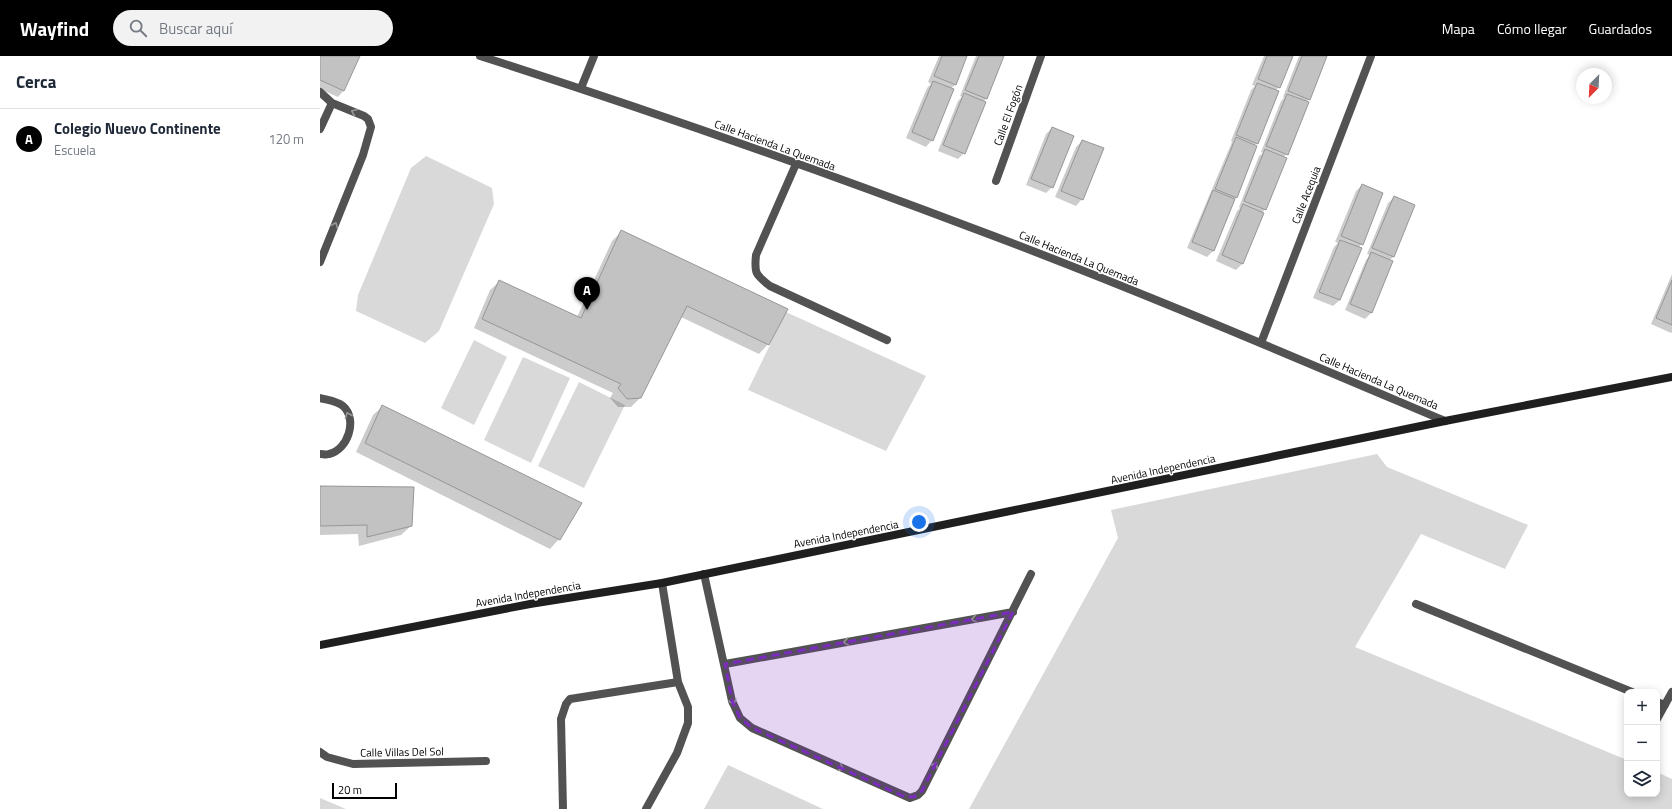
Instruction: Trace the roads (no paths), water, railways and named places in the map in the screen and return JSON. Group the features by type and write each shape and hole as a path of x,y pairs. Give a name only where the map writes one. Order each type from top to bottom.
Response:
{"street":[{"name":"Calle Hacienda La Quemada","path":"480,56 581,88 976,229 1261,343 1445,421 1672,377"},
{"path":"581,88 594,56"},
{"name":"Calle El Fogón","path":"996,181 1041,56"},
{"name":"Calle Acequia","path":"1261,343 1371,56"},
{"path":"320,92 332,103 364,116 368,119 371,127 363,155 320,262"},
{"path":"320,129 332,103"},
{"path":"796,164 756,255 754,268 757,276 770,286 887,340"},
{"path":"320,398 337,402 343,406 349,414 350,421 349,432 341,447 329,454 320,454"},
{"name":"Avenida Independencia","path":"320,645 530,604 662,583 1445,421"},
{"path":"704,574 734,709 745,723 906,797 914,797 922,791 1031,574"},
{"path":"646,809 677,752 688,723 688,707 678,682 662,583"},
{"path":"1416,604 1625,689"},
{"path":"725,664 1012,612"},
{"path":"563,809 561,719 566,704 570,699 678,682"},
{"path":"1661,704 1672,692"},
{"name":"Calle Villas Del Sol","path":"320,752 327,757 353,764 486,761"}],"place":[{"name":"Colegio Nuevo Continente","path":"587,310"}]}
